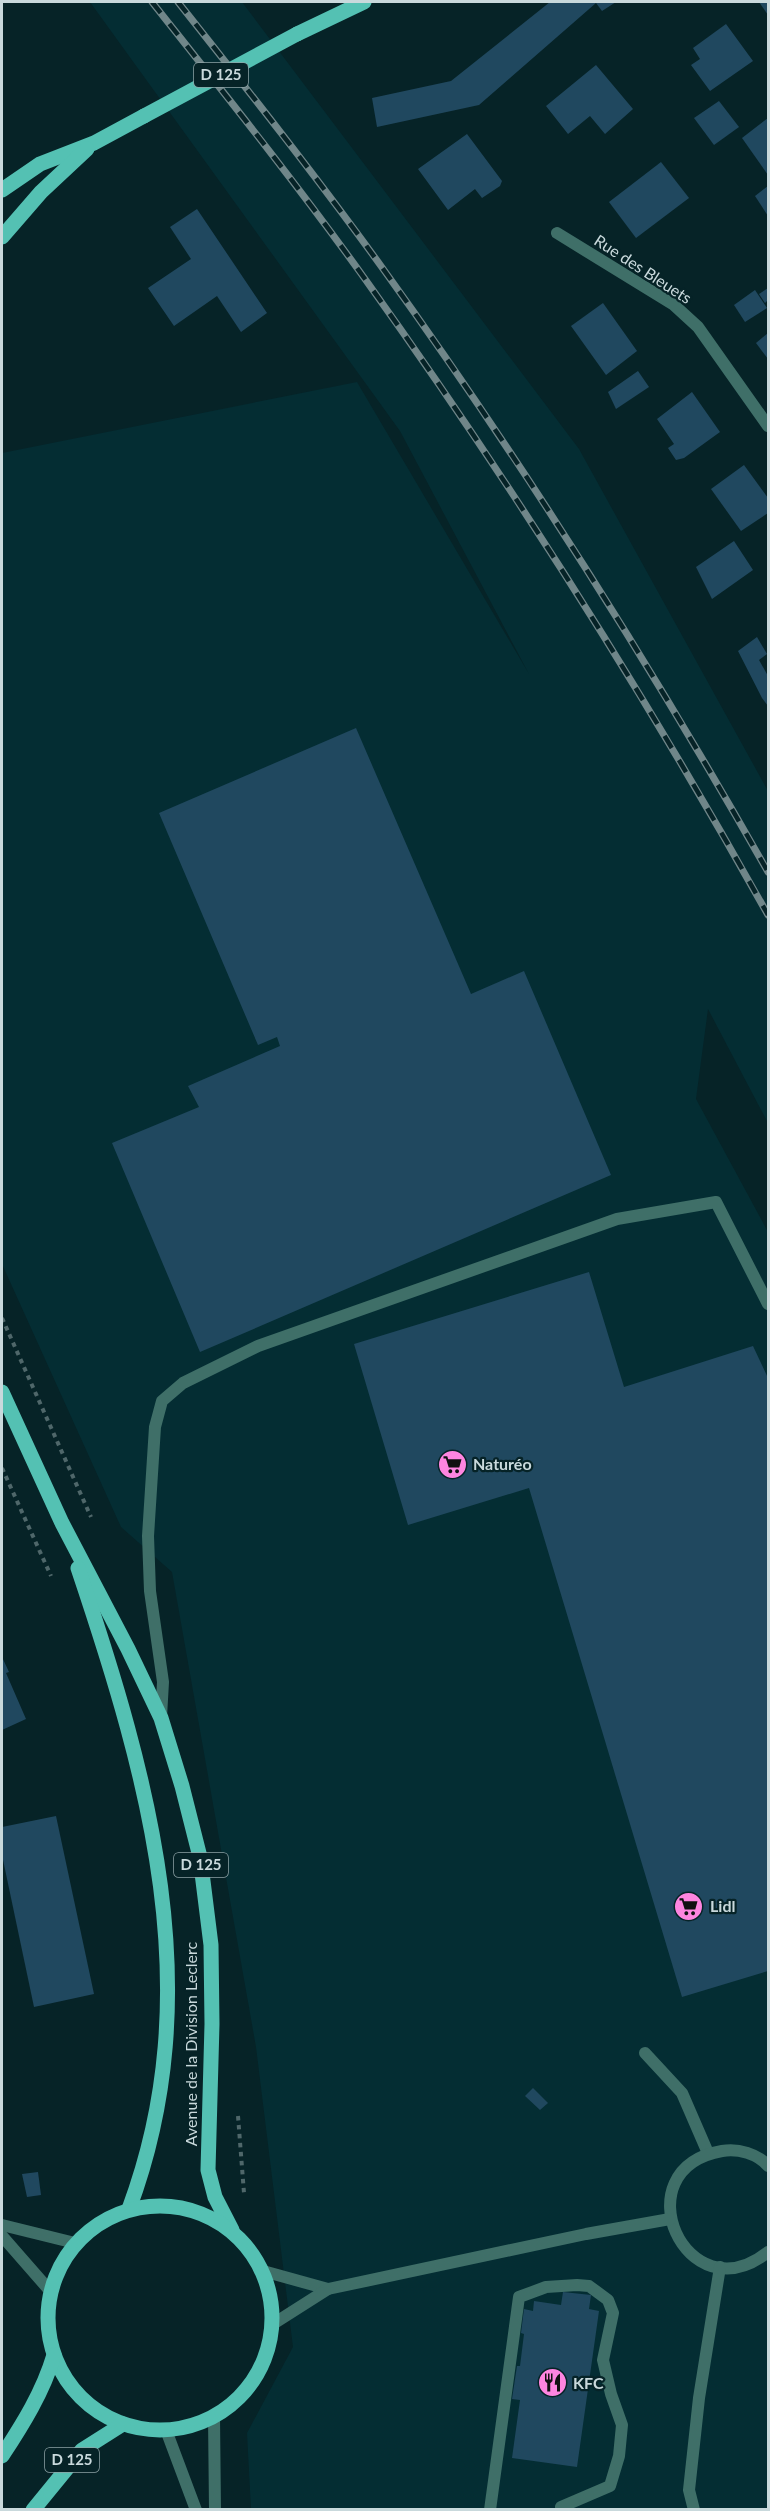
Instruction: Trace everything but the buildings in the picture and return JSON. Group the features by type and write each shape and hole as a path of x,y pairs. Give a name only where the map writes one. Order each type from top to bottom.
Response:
{"main road":[{"name":"D 125","path":"2,190 40,164 94,143 297,34 364,2"},
{"name":"D 125","path":"2,237 41,192 94,143"},
{"name":"Avenue de la Division Leclerc","path":"2,1392 62,1523 128,1649 161,1718 182,1786 200,1857 211,1945 212,2024 208,2170 215,2197 232,2230"},
{"name":"Avenue de la Division Leclerc","path":"62,1523 107,1655 130,1732 150,1818 164,1909 167,1941 167,2006 163,2064 155,2122 143,2170 129,2210"},
{"path":"150,2205 172,2205 194,2210 214,2218 232,2230 255,2256 263,2271 271,2297 273,2324 267,2352 255,2378 237,2400 214,2417 190,2426 166,2430 144,2430 123,2424 105,2416 88,2404 74,2390 54,2355 49,2335 48,2313 51,2292 60,2266 75,2244 108,2217 150,2205"},
{"path":"2,2456 25,2421 48,2376 54,2355"},
{"name":"D 125","path":"33,2510 82,2450 123,2424"}],"street":[{"name":"Rue des Bleuets","path":"557,233 674,305 698,327 768,426"},
{"path":"161,1718 163,1682 150,1591 148,1536 155,1427 162,1401 183,1383 258,1346 616,1219 716,1202 768,1304"},
{"path":"645,2053 682,2093 708,2153"},
{"path":"768,2166 748,2153 728,2150 708,2153 690,2164 677,2179 670,2199 670,2219 676,2237 687,2251 703,2262 720,2267 739,2267 757,2261 768,2252"},
{"path":"273,2324 328,2289 670,2219"},
{"path":"2,2225 75,2244"},
{"path":"2,2236 51,2292"},
{"path":"694,2510 689,2490 696,2421 720,2267"},
{"path":"263,2271 328,2289"},
{"path":"490,2510 519,2298 546,2287 589,2286 608,2300 613,2313 603,2360 611,2394 622,2425 619,2456 610,2486 561,2507"},
{"path":"214,2417 215,2510"},
{"path":"166,2430 196,2510"}],"path":[{"path":"2,1468 51,1577"}],"shaded area":[{"path":"90,2 242,2 579,449 768,791 768,1123 708,1009 696,1099 768,1232 768,2509 251,2509 247,2433 293,2347 256,2047 172,1572 121,1527 2,1264 2,453 357,382 529,674 400,431"}],"railway":[{"path":"152,2 339,244 419,356 525,512 674,752 768,915"},
{"path":"178,2 356,232 484,413 631,640 768,872"}],"place":[{"name":"Naturéo","path":"452,1464"},
{"name":"Lidl","path":"689,1906"},
{"name":"KFC","path":"552,2383"}]}
